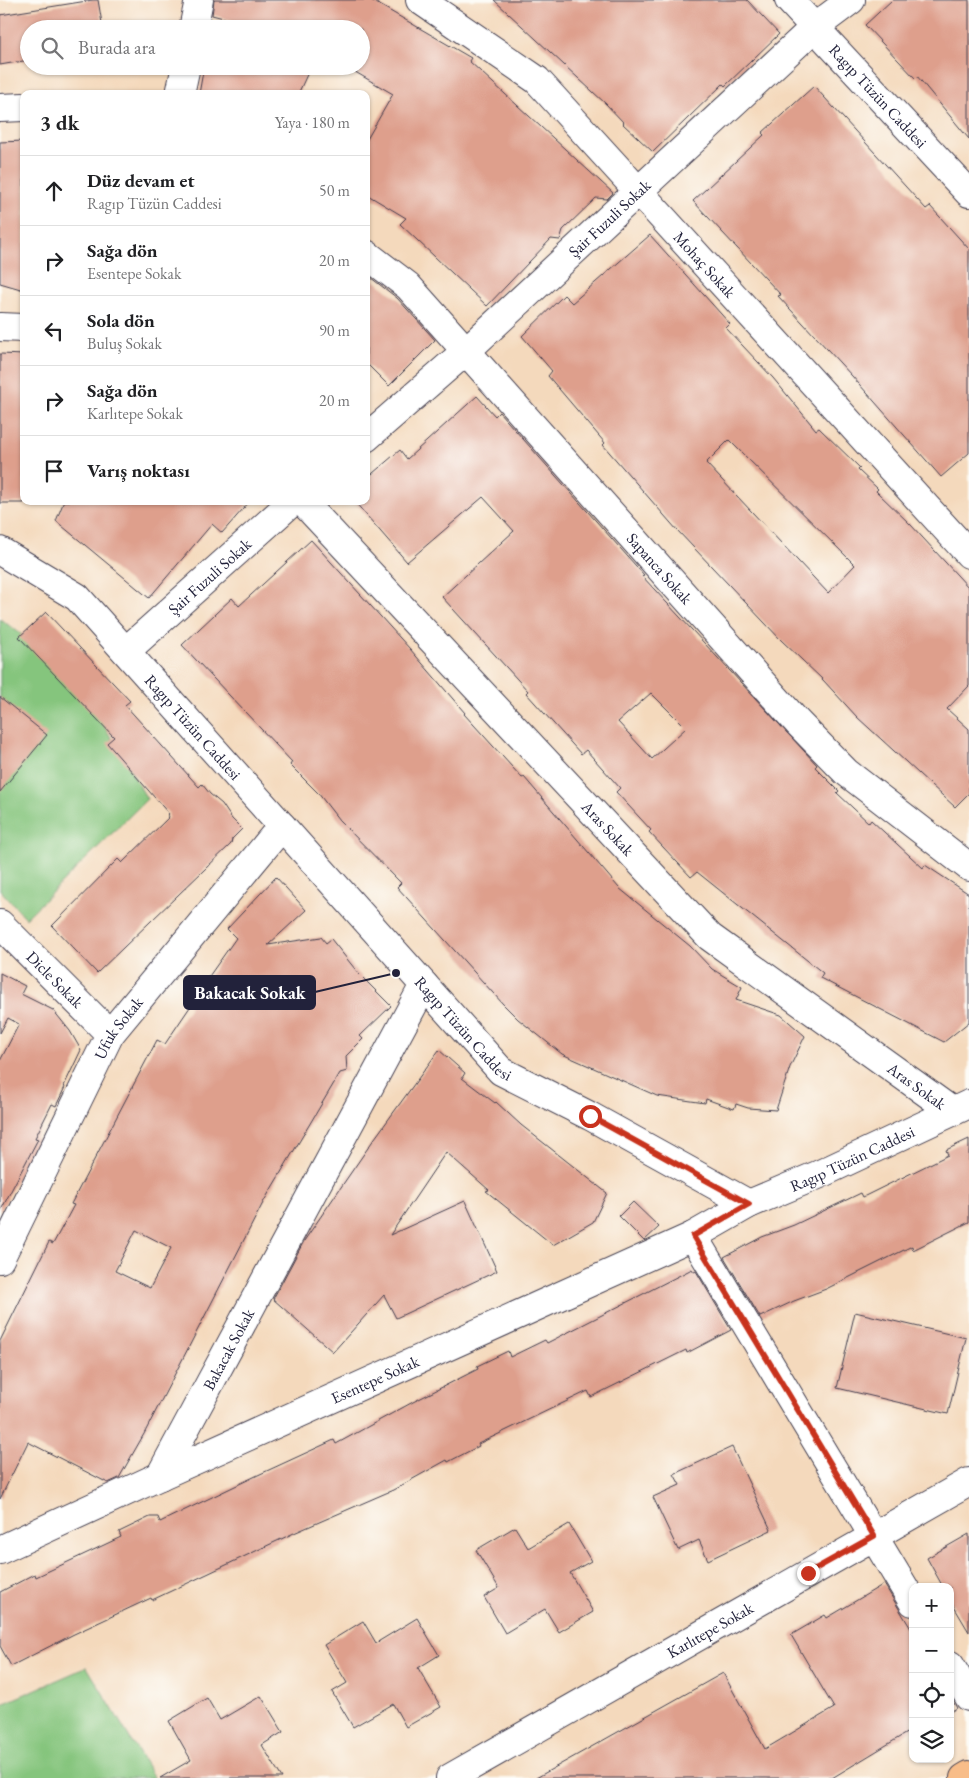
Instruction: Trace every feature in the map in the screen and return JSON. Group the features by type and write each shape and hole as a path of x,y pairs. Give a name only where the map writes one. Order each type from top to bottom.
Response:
{"main road":[{"path":"964,1778 969,1775"}],"street":[{"path":"196,20 199,0"},
{"name":"Mohaç Sokak","path":"420,0 537,80 969,554"},
{"name":"Ragıp Tüzün Caddesi","path":"789,0 969,193"},
{"name":"Şair Fuzuli Sokak","path":"370,435 466,351 815,27 851,0"},
{"path":"181,90 184,75"},
{"path":"0,108 20,107"},
{"name":"Sapanca Sokak","path":"370,257 408,286 798,723 846,772 969,867"},
{"path":"0,327 20,328"},
{"name":"Şair Fuzuli Sokak","path":"126,651 289,505"},
{"name":"Aras Sokak","path":"306,505 710,937 960,1108"},
{"name":"Ragıp Tüzün Caddesi","path":"0,552 77,597 501,1071 590,1116 749,1204 820,1174 960,1108"},
{"name":"Ufuk Sokak","path":"0,1259 110,1034 282,826"},
{"name":"Dicle Sokak","path":"0,924 110,1034"},
{"name":"Bakacak Sokak","path":"160,1476 424,985"},
{"name":"Esentepe Sokak","path":"0,1550 693,1236 749,1204"},
{"path":"693,1236 909,1595"},
{"name":"Karlıtepe Sokak","path":"450,1778 969,1482"},
{"path":"954,1672 969,1697"}],"green space":[{"path":"0,619 42,649 102,722 147,799 26,918 0,890"},
{"path":"87,1667 154,1778 0,1778 0,1705"}],"building":[{"path":"98,0 101,20 20,20 20,62 0,65 0,15"},
{"path":"214,0 371,0 471,58 469,61 613,193 607,199 596,198 563,230 560,240 551,239 487,306 400,224 406,218 370,196 370,134 393,94 360,75 370,75 370,20 231,20 212,15"},
{"path":"494,0 747,0 779,34 725,86 723,84 653,152 623,124 606,104"},
{"path":"892,0 969,0 969,139 917,76 915,78 865,25"},
{"path":"202,75 307,75 300,90 200,90"},
{"path":"814,86 926,209 930,206 969,249 969,453 941,477 778,296 781,295 693,201 764,135 762,133"},
{"path":"20,141 20,289 0,283 0,142"},
{"path":"650,235 730,324 726,328 773,378 816,430 819,428 860,468 858,470 878,489 876,491 911,525 969,588 969,686 947,709 969,729 969,793 955,807 857,717 677,530 603,445 605,443 548,376 552,371 522,336 564,295 572,303","holes":["729,440 855,565 828,593 706,463"]},
{"path":"370,277 397,298 435,340 389,386 370,367"},
{"path":"0,354 20,355 20,503 0,503"},
{"path":"477,396 495,416 499,412 644,575 642,576 817,765 815,767 839,791 837,793 869,823 871,820 923,868 925,865 969,894 969,1022 944,1042 820,978 823,973 697,872 691,877 649,832 651,830 616,792 620,788 586,750 581,754 526,693 528,691 442,597 514,531 483,497 407,562 357,505 370,505 370,476 400,450 407,459","holes":["651,693 686,728 652,759 618,722"]},
{"path":"62,505 246,505 222,533 212,524 149,598 56,521"},
{"path":"311,540 410,649 464,714 522,778 524,777 619,888 690,946 712,969 742,987 736,1000 781,1015 805,1036 790,1067 776,1110 748,1108 736,1104 734,1109 706,1099 705,1103 657,1096 562,1054 518,1019 503,1004 397,887 401,883 339,820 318,793 290,765 292,762 182,645 232,598 239,606"},
{"path":"46,612 130,701 125,705 199,787 202,784 222,804 232,819 242,829 232,839 231,844 97,973 52,926 118,859 122,863 169,817 169,814 107,743 114,737 19,637"},
{"path":"0,697 47,735 0,792"},
{"path":"276,877 306,910 268,945 321,937 326,943 331,939 359,974 391,1006 360,1036 363,1039 346,1056 347,1071 340,1073 264,1201 144,1434 119,1478 108,1483 28,1442 0,1499 0,1341 49,1242 53,1244 74,1205 71,1204 157,1040 165,1044 190,1007 188,1006 236,938 227,929","holes":["136,1230 171,1248 150,1288 115,1271"]},
{"path":"0,973 25,986 21,994 53,1010 70,1031 81,1050 56,1106 52,1104 35,1138 38,1139 0,1212 0,1061 19,1024 8,1018 0,1033"},
{"path":"439,1050 465,1073 462,1078 496,1102 521,1125 607,1193 593,1222 553,1245 486,1191 489,1190 446,1152 390,1235 465,1201 497,1271 396,1318 384,1295 333,1352 273,1299 304,1241 372,1142"},
{"path":"969,1139 969,1222 913,1250 912,1246 826,1289 760,1317 724,1257 762,1237 794,1225 861,1193 863,1197 948,1155 946,1150"},
{"path":"633,1202 659,1227 644,1241 619,1216"},
{"path":"692,1269 694,1272 696,1271 731,1330 687,1353 686,1350 591,1397 588,1391 478,1444 479,1446 448,1462 447,1460 393,1490 294,1533 152,1600 151,1598 11,1666 0,1646 0,1592 35,1574 36,1577 121,1537 119,1532 150,1517 158,1517 160,1522 334,1440 336,1444 478,1369 477,1366 508,1351 510,1357 545,1340 547,1343"},
{"path":"855,1312 966,1338 948,1414 837,1388"},
{"path":"732,1447 771,1530 708,1560 699,1540 678,1550 653,1497 680,1485 674,1474"},
{"path":"569,1524 591,1561 570,1573 593,1612 559,1632 545,1609 505,1633 484,1597 499,1588 476,1550 515,1527 528,1548"},
{"path":"969,1534 969,1632 954,1607 954,1583 941,1583 927,1558"},
{"path":"884,1584 909,1625 909,1731 832,1778 536,1778 723,1673 765,1749 834,1708 791,1635 825,1615 827,1618"},
{"path":"417,1618 439,1655 418,1668 441,1707 406,1727 393,1704 353,1727 332,1692 347,1683 324,1645 363,1621 376,1643"},
{"path":"261,1696 283,1732 262,1745 282,1778 160,1778 191,1760 169,1721 207,1698 220,1720"}],"place":[{"name":"Bakacak Sokak","path":"396,973"}],"route":[{"path":"590,1116 749,1204 693,1236 874,1536 808,1573"}]}
